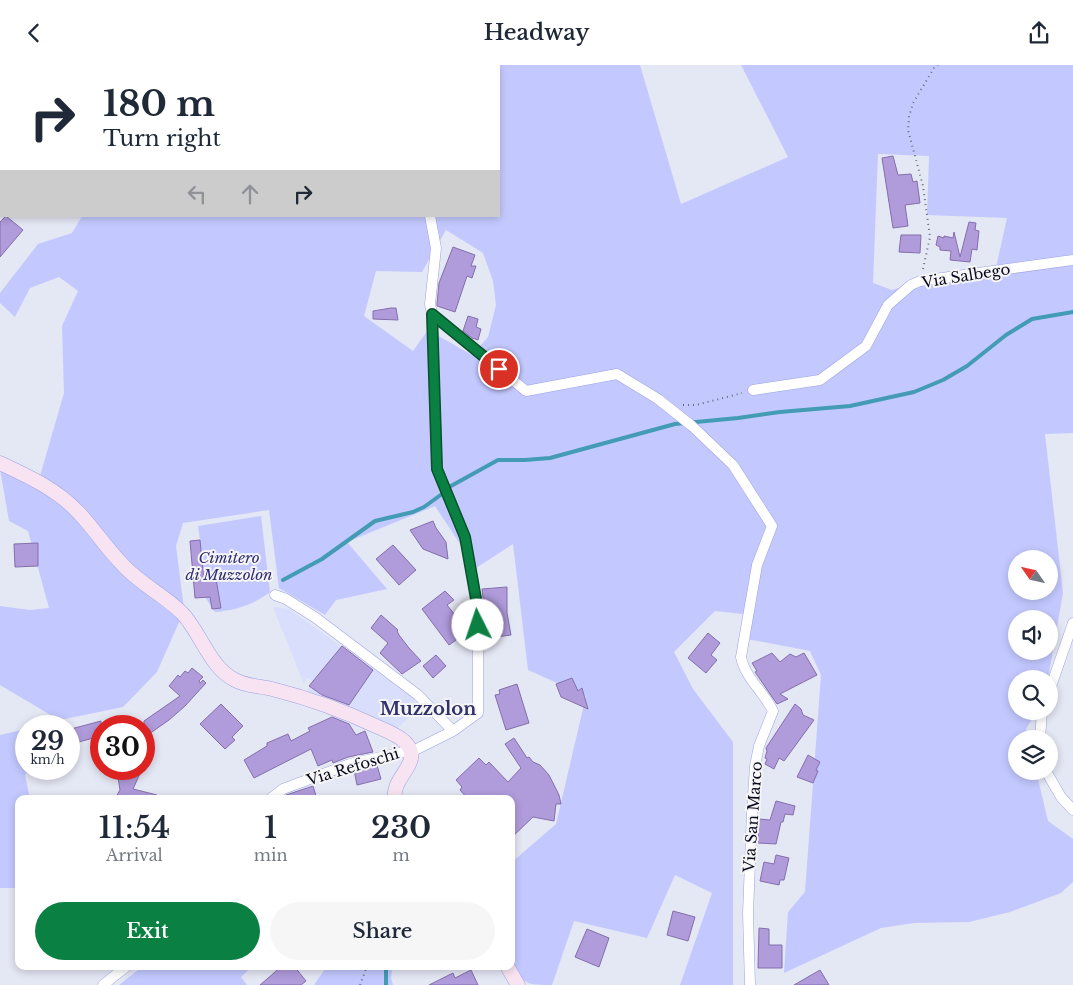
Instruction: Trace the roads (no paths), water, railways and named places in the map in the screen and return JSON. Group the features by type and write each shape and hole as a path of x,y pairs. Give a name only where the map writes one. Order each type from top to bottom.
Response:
{"street":[{"path":"430,217 436,249 430,304 432,314"},
{"name":"Via Salbego","path":"753,390 820,380 866,345 888,305 910,285 920,281 1073,260"},
{"name":"Via San Marco","path":"432,314 526,391 617,374 680,416 733,465 772,526 757,565 741,657 743,667 773,711 759,746 755,766 748,913 750,985"},
{"name":"Via Refoschi","path":"275,795 283,789 350,764 411,754 417,749 453,731 478,713 478,610 465,537 437,469 432,314"},
{"path":"0,463 46,486 78,512 124,566 181,612 196,630 209,655 235,681 272,689 330,706 396,735 404,741 411,754 394,788 395,795"},
{"path":"275,595 286,599 316,618 418,695 453,731"},
{"path":"1057,670 1073,623"},
{"path":"1051,780 1060,797 1073,810"},
{"path":"103,985 122,970"},
{"path":"509,970 518,985"}],"waterway":[{"path":"451,486 498,460 550,458 675,424 850,406 914,392 943,380 967,366 1006,335 1032,319 1073,312"},
{"path":"283,580 322,559 375,521 413,512 424,507 442,494"},
{"path":"386,970 386,985"}],"district":[{"name":"Muzzolon","path":"428,709"}],"park label":[{"name":"Cimitero di Muzzolon","path":"229,566"}]}
